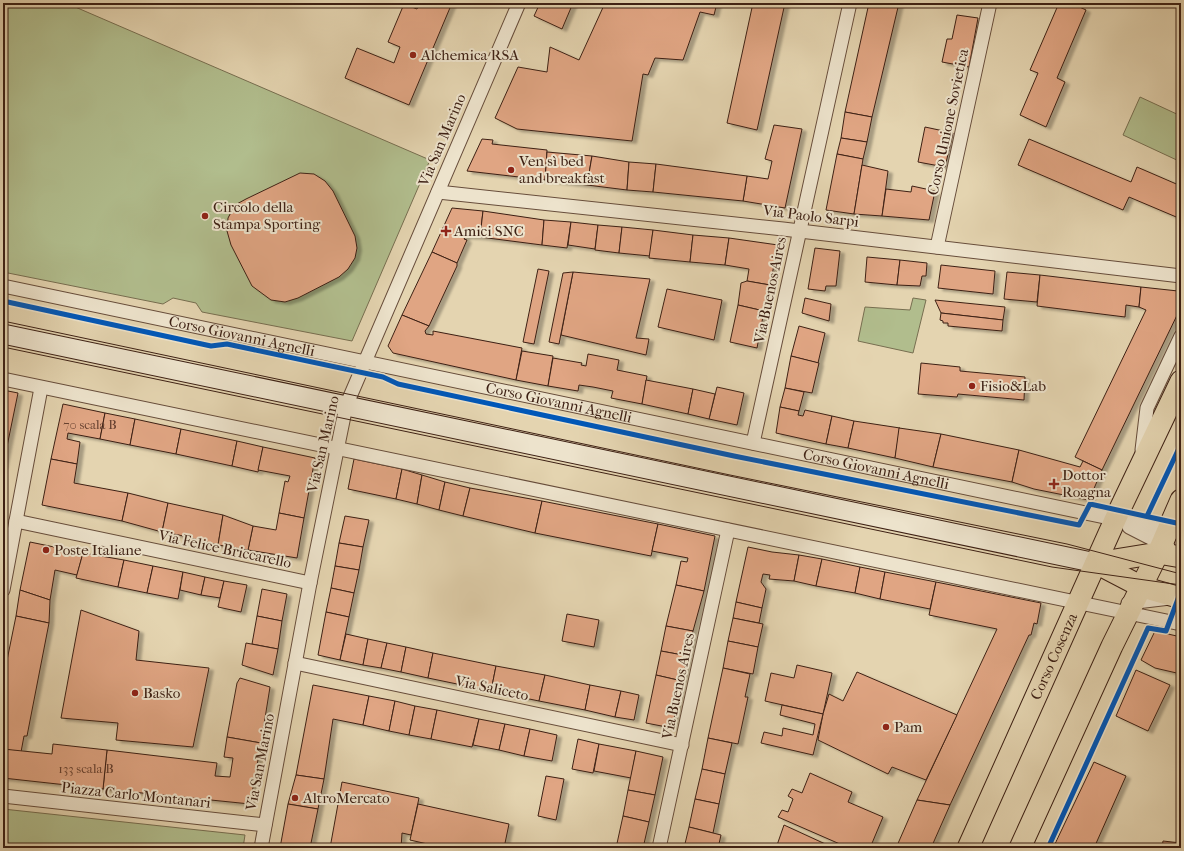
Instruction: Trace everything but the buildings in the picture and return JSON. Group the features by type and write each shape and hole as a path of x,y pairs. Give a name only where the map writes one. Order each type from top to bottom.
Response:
{"main road":[{"path":"3,334 1096,563 1171,543"},
{"name":"Corso Cosenza","path":"968,848 1115,520 1181,381"},
{"path":"1020,848 1112,646 1135,601 1171,543 1181,500"},
{"path":"1096,563 1135,601 1180,598"}],"street":[{"name":"Via San Marino","path":"261,848 310,583 336,448 346,406 519,3"},
{"name":"Via Buenos Aires","path":"753,443 850,3"},
{"name":"Corso Unione Sovietica","path":"937,247 990,3"},
{"name":"Via Paolo Sarpi","path":"438,192 799,230 1181,276"},
{"name":"Corso Giovanni Agnelli","path":"3,286 1115,520 1171,543 1181,553"},
{"name":"Corso Cosenza","path":"1141,465 1147,408 1181,336"},
{"path":"3,379 1078,603 1135,601 1181,624"},
{"path":"3,590 41,388"},
{"name":"Via Felice Briccarello","path":"16,521 310,583"},
{"name":"Via Buenos Aires","path":"659,848 728,530"},
{"name":"Via Saliceto","path":"295,663 682,745"},
{"name":"Piazza Carlo Montanari","path":"3,796 265,825"}],"green space":[{"name":"Circolo della Stampa Sporting","path":"3,3 66,3 430,160 352,341 202,312 196,303 173,298 163,304 3,272"},
{"path":"1140,97 1181,116 1181,162 1123,135"},
{"path":"913,298 926,300 913,353 858,341 865,307 910,310"},
{"path":"3,809 245,835 243,848 3,848"}],"tram line":[{"path":"3,321 730,475 1067,544 1181,574"},
{"path":"3,347 1052,567 1181,585"}],"cycle path":[{"path":"3,301 211,346 227,344 383,377 398,384 734,456 1079,525 1090,504 1181,524"},
{"path":"1147,516 1181,444"},
{"path":"1048,848 1148,628 1166,631 1181,591"}],"place":[{"name":"Alchemica RSA","path":"413,55"},
{"name":"Ven sì bed and breakfast","path":"511,170"},
{"name":"Circolo della Stampa Sporting","path":"205,216"},
{"name":"Amici SNC","path":"446,231"},
{"name":"Fisio&Lab","path":"972,386"},
{"name":"Dottor Roagna","path":"1054,484"},
{"name":"Poste Italiane","path":"46,550"},
{"name":"Basko","path":"135,693"},
{"name":"Pam","path":"886,727"},
{"name":"AltroMercato","path":"295,798"}]}
